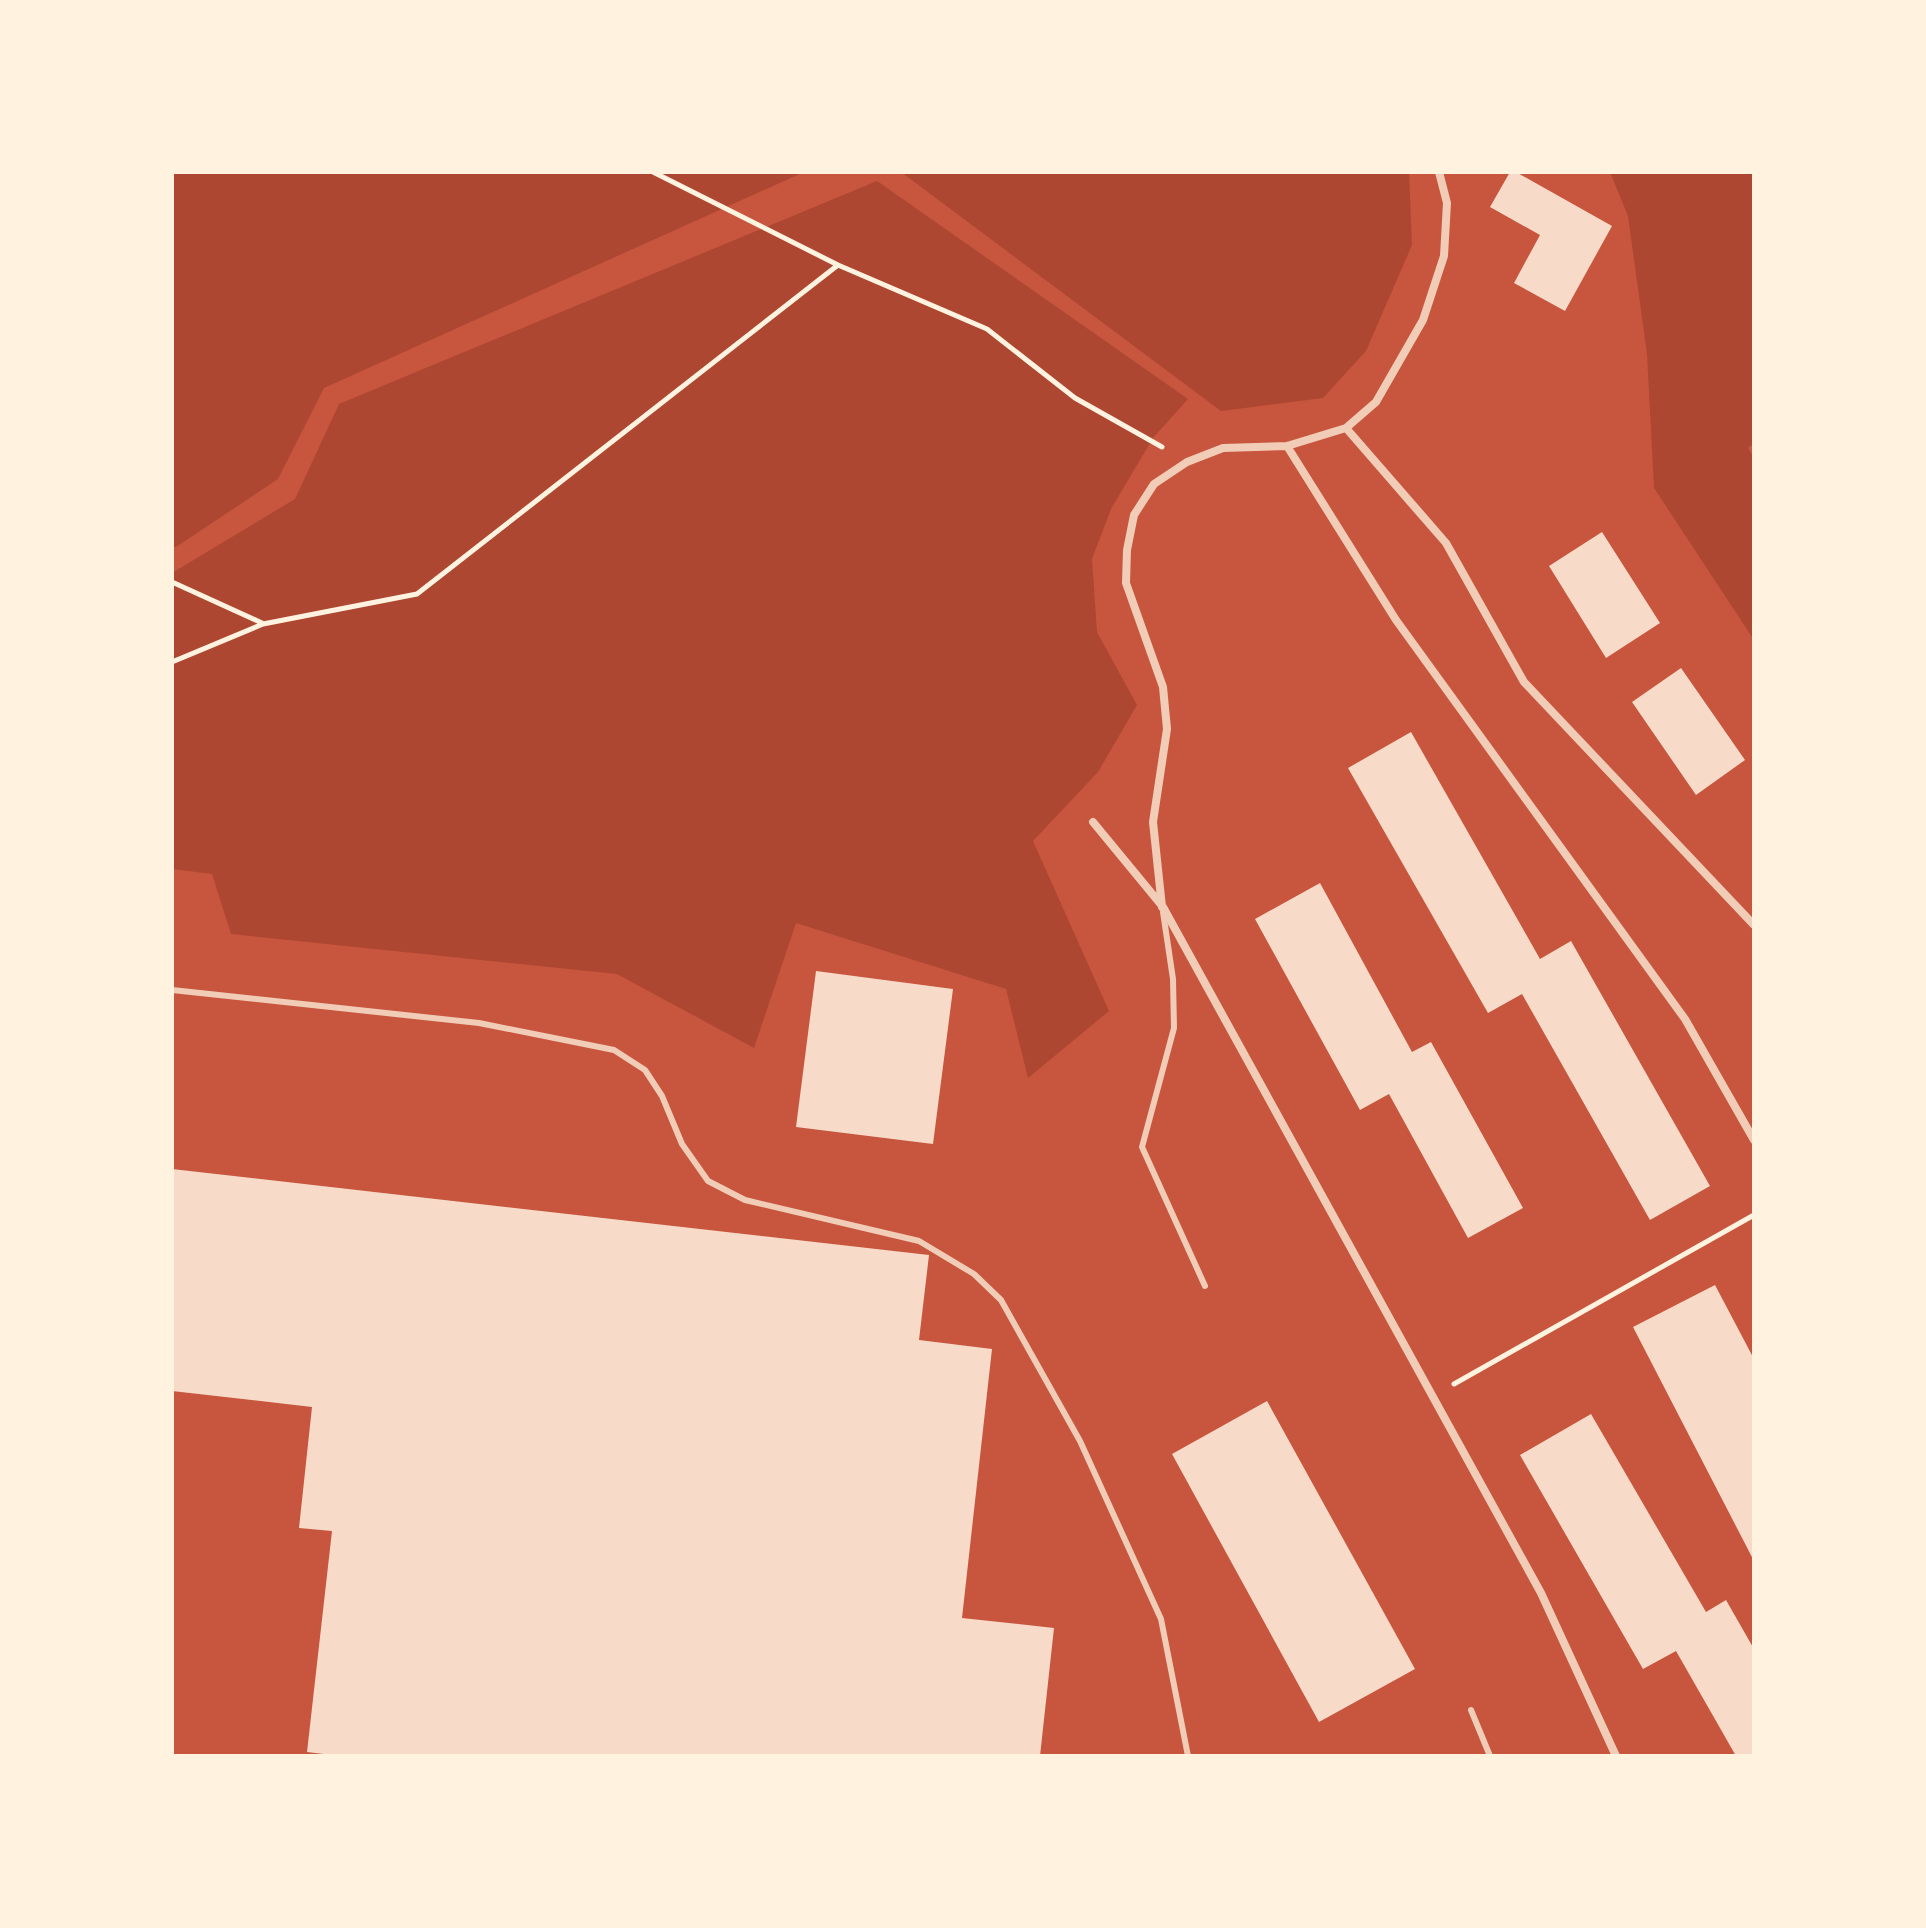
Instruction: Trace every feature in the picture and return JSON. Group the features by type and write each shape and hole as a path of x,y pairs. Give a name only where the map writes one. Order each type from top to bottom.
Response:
{"street":[{"path":"1163,907 1153,822 1167,729 1163,687 1126,583 1127,550 1134,515 1154,484 1187,462 1223,448 1287,446 1346,428 1376,402 1423,320 1444,256 1447,203 1439,172"},
{"path":"1346,428 1446,543 1524,682 1754,925"},
{"path":"1287,446 1396,620 1685,1019 1754,1140"},
{"path":"1093,822 1163,907 1541,1593 1616,1756"}],"lane":[{"path":"1163,907 1173,979 1174,1028 1142,1147 1205,1286"},
{"path":"172,990 479,1023 614,1050 645,1070 662,1096 682,1144 708,1181 745,1200 919,1241 974,1274 1001,1300 1080,1441 1161,1619 1188,1756"},
{"path":"1471,1710 1490,1756"}],"path":[{"path":"653,172 838,265 987,329 1075,398 1187,462"},
{"path":"172,662 263,624 417,594 838,265"},
{"path":"172,582 263,624"},
{"path":"1432,1396 1754,1215"}],"shaded area":[{"path":"172,172 804,172 324,388 278,479 176,547 172,547"},
{"path":"901,172 1409,172 1412,245 1366,351 1323,398 1221,411"},
{"path":"1610,172 1754,172 1754,443 1748,448 1754,458 1754,640 1654,488 1647,354 1628,216"},
{"path":"877,181 1188,399 1153,438 1111,509 1092,559 1097,632 1137,705 1098,772 1033,841 1109,1011 1028,1078 1006,989 796,923 754,1048 617,974 231,934 212,874 172,869 172,573 295,499 339,404"}],"building":[{"path":"1510,172 1516,172 1612,226 1565,311 1514,283 1540,235 1490,207"},
{"path":"1602,532 1660,623 1606,658 1549,566"},
{"path":"1681,668 1745,760 1696,795 1632,702"},
{"path":"1411,732 1540,959 1571,941 1710,1186 1650,1220 1522,994 1488,1013 1348,768"},
{"path":"1320,883 1412,1052 1431,1042 1523,1208 1468,1238 1389,1094 1360,1110 1255,919"},
{"path":"816,971 953,989 933,1144 796,1127"},
{"path":"172,1169 929,1255 919,1340 992,1349 962,1618 1054,1628 1040,1756 340,1756 307,1752 332,1531 299,1528 312,1407 172,1391"},
{"path":"1715,1285 1754,1359 1754,1561 1633,1327"},
{"path":"1267,1401 1415,1669 1319,1722 1172,1454"},
{"path":"1591,1414 1706,1612 1726,1600 1754,1649 1754,1756 1736,1756 1676,1651 1643,1669 1520,1455"}]}
